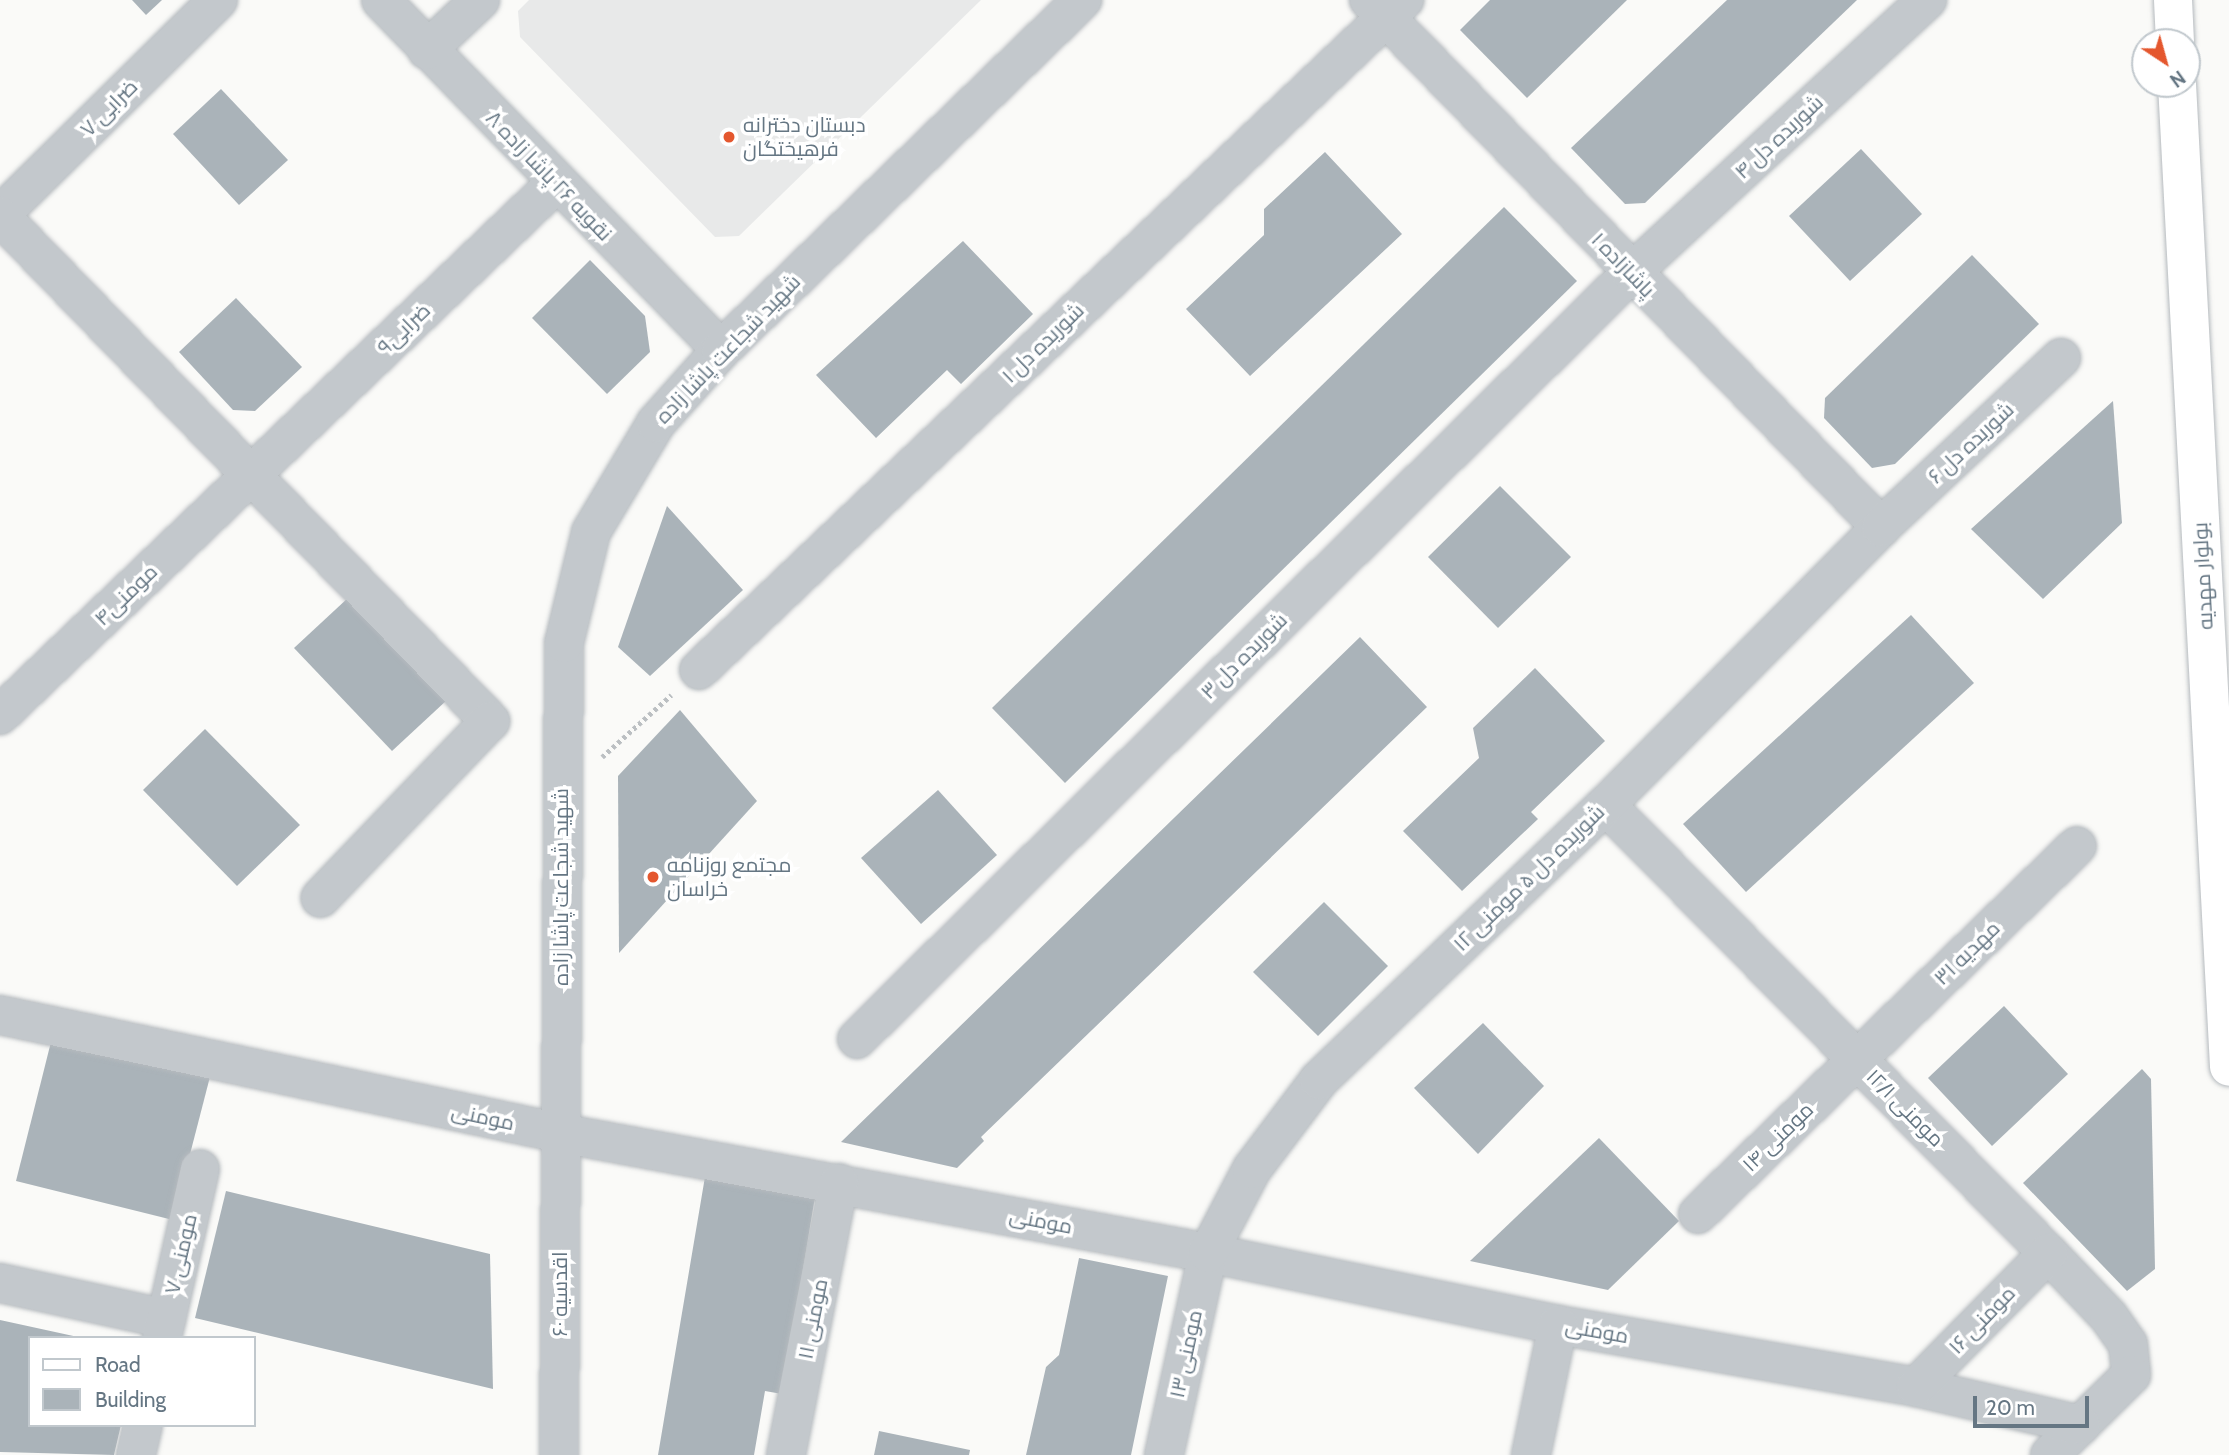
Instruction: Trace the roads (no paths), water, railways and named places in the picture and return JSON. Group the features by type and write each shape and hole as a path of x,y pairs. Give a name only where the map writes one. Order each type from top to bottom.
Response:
{"main road":[{"path":"2173,0 2174,28"},
{"name":"بولوار مهدیه","path":"2178,98 2229,1067"}],"street":[{"name":"ضرابی ۷","path":"0,216 218,0"},
{"name":"نقویه ۲۶ پاشا زاده ۸","path":"381,0 555,184 721,350"},
{"path":"428,50 480,0"},
{"name":"شهید شجاعت پاشا زاده","path":"560,1133 564,643 591,532 656,423 721,350 1082,0"},
{"name":"شوریده دل ۴","path":"1631,273 1927,0"},
{"name":"پاشازاده ۱","path":"1386,6 1631,273 1881,527"},
{"name":"شوریده دل ۱","path":"699,670 1386,6"},
{"name":"ضرابی۹","path":"253,474 555,184"},
{"path":"0,216 490,721 320,898"},
{"name":"شوریده دل ۳","path":"857,1039 1631,273"},
{"name":"شوریده دل ۶","path":"1881,527 2061,358"},
{"name":"مومنی۴","path":"0,715 253,474"},
{"name":"شوریده دل ۵ مومنی ۱۲","path":"1208,1253 1252,1169 1319,1080 1606,805 1881,527"},
{"name":"مومنی ۱۲/۱","path":"1606,805 2109,1317 2128,1344 2131,1375 2081,1425"},
{"name":"مهدیه ۳۱","path":"1857,1060 2077,846"},
{"name":"مومنی","path":"0,1015 560,1133 1208,1253 1558,1325 1916,1387 2081,1425"},
{"name":"مومنی ۱۴","path":"1699,1214 1857,1060"},
{"name":"اقدسیه ۶۰","path":"559,1455 560,1133"},
{"name":"مومنی ۷","path":"164,1328 200,1169"},
{"name":"مومنی ۱۱","path":"786,1455 839,1183"},
{"name":"مومنی ۱۳","path":"1164,1455 1208,1253"},
{"name":"مومنی ۱۶","path":"1916,1387 2048,1253"},
{"path":"0,1283 164,1328"},
{"path":"1531,1455 1558,1325"},
{"path":"2050,1455 2081,1425"},
{"path":"136,1455 143,1427"}],"place":[{"name":"دبستان دخترانه فرهیختگان","path":"729,137"},
{"name":"مجتمع روزنامه خراسان","path":"653,877"}]}
